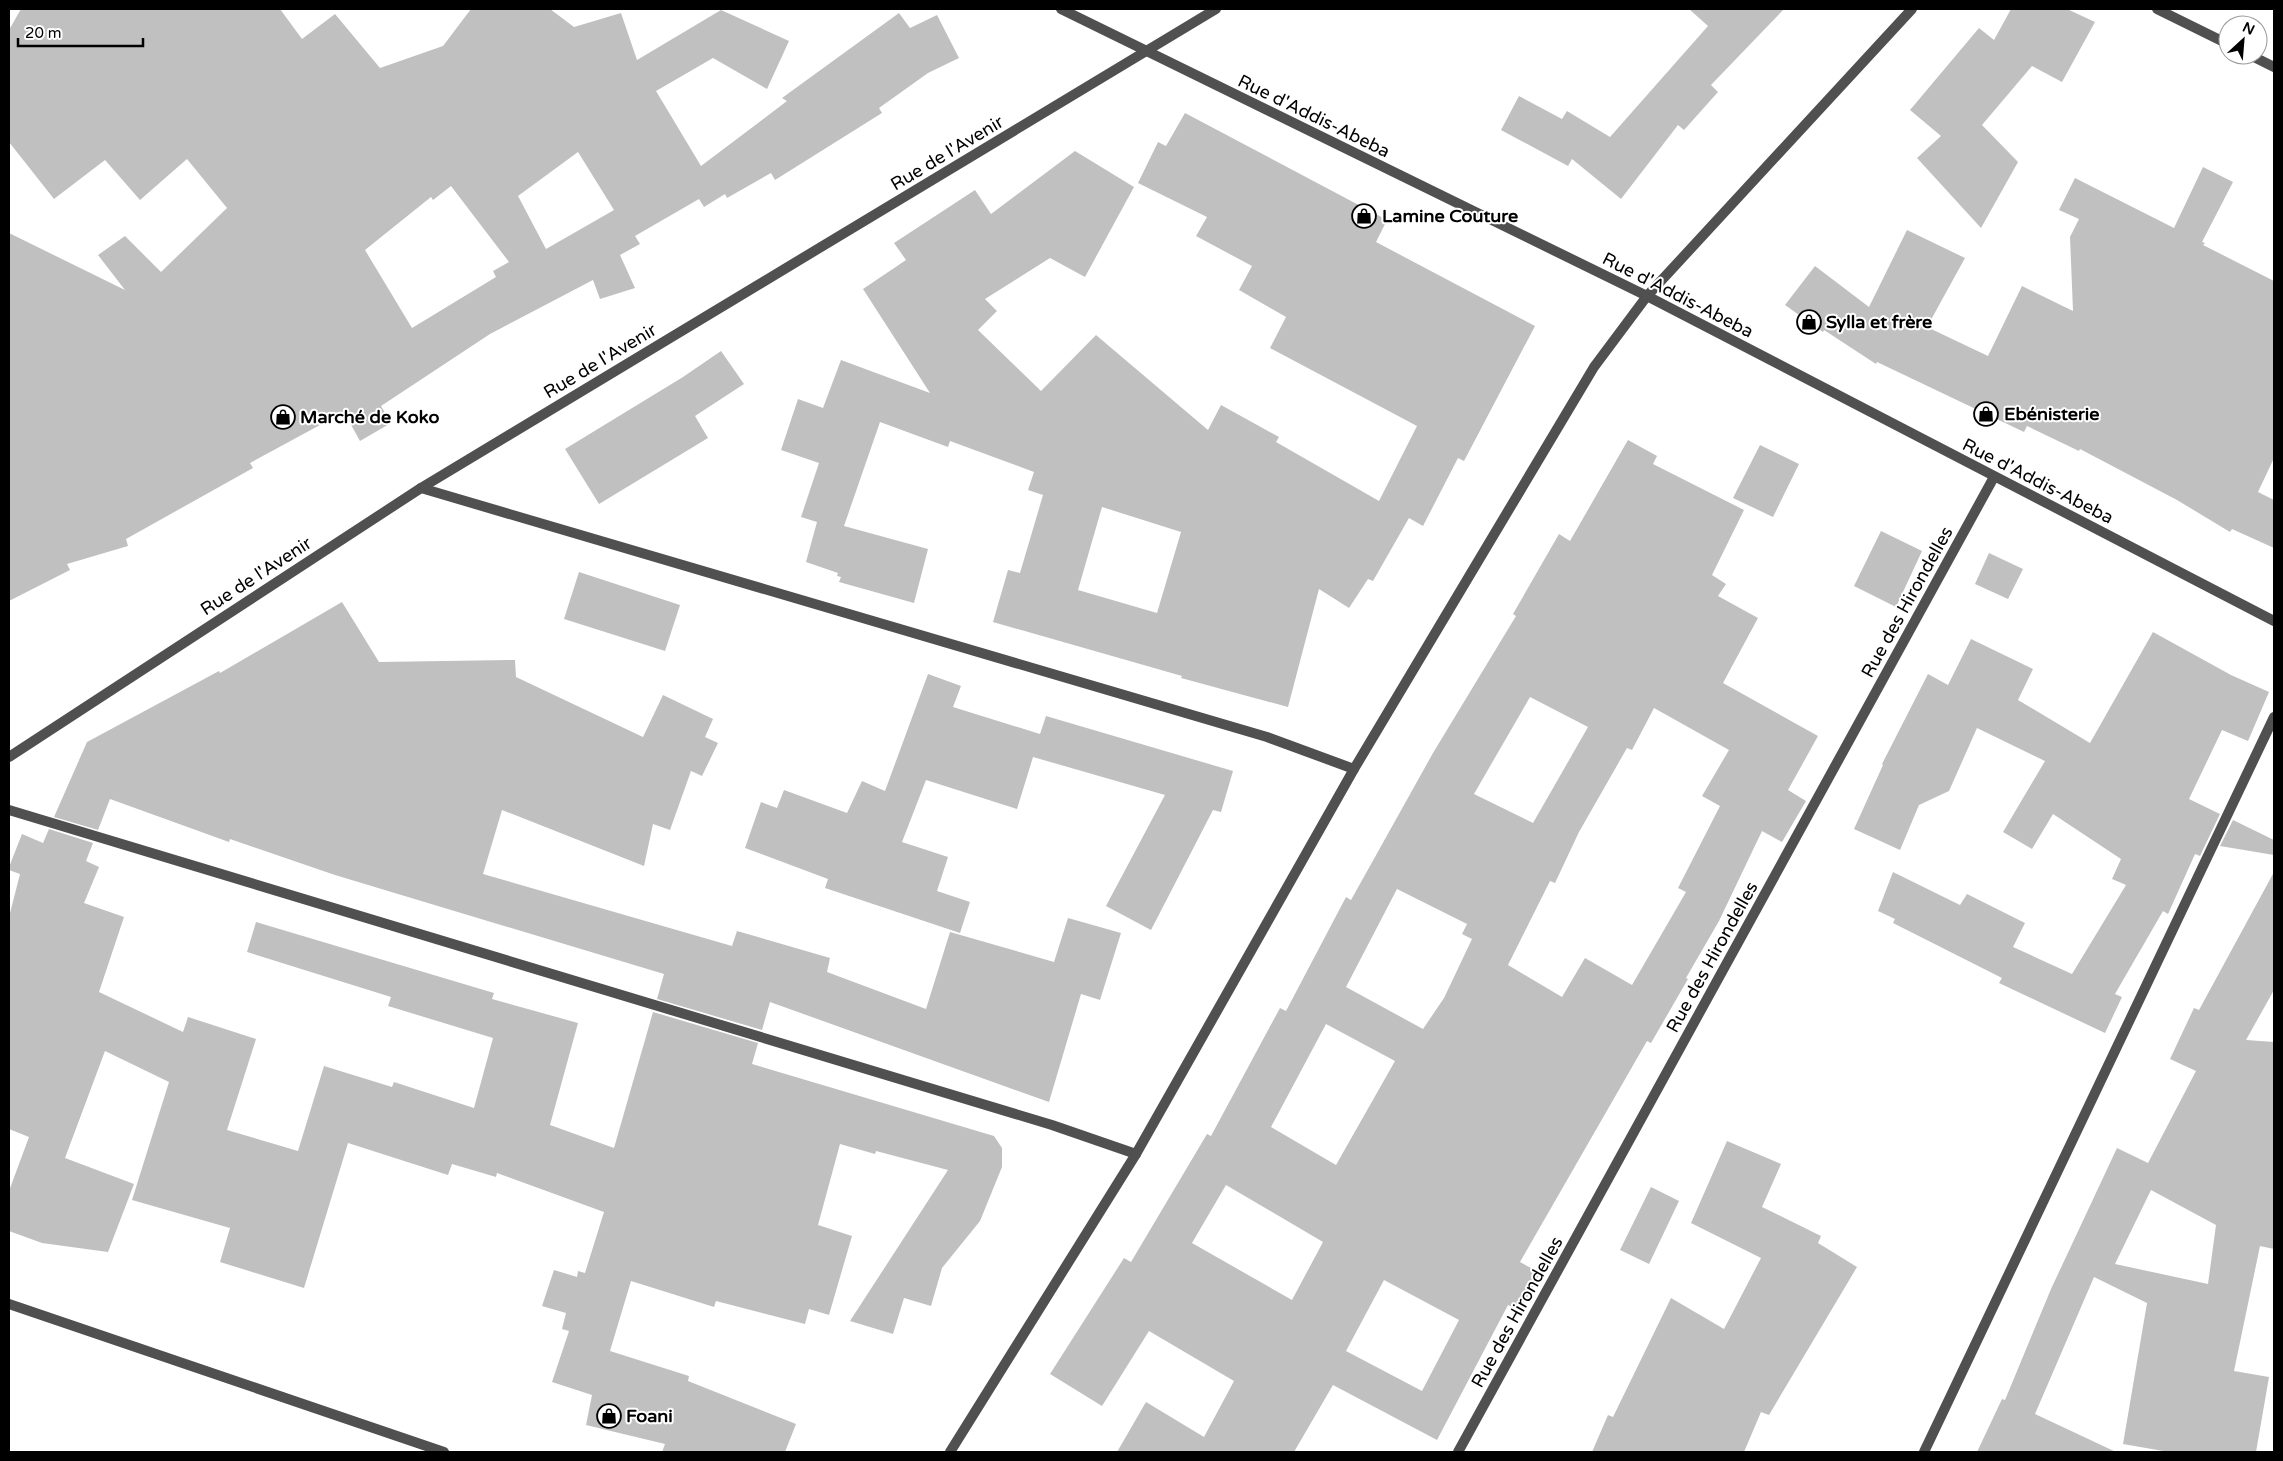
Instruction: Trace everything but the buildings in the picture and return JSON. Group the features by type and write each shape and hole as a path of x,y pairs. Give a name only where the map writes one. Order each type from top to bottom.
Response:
{"street":[{"name":"Rue d'Addis-Abeba","path":"1061,9 1647,296 2274,621"},
{"name":"Rue de l'Avenir","path":"9,756 421,488 1216,9"},
{"path":"950,1452 1136,1154 1354,769 1594,367 1647,296 1912,9"},
{"path":"2157,9 2218,39"},
{"name":"Rue des Hirondelles","path":"1458,1452 1994,476"},
{"path":"421,488 1257,734 1354,769"},
{"path":"1924,1452 2274,717"},
{"path":"9,810 1052,1126 1136,1154"},
{"path":"9,1304 426,1450 444,1452"}],"place":[{"name":"Lamine Couture","path":"1364,216"},
{"name":"Sylla et frère","path":"1809,322"},
{"name":"Ebénisterie","path":"1986,414"},
{"name":"Marché de Koko","path":"283,417"},
{"name":"Foani","path":"609,1416"}]}
